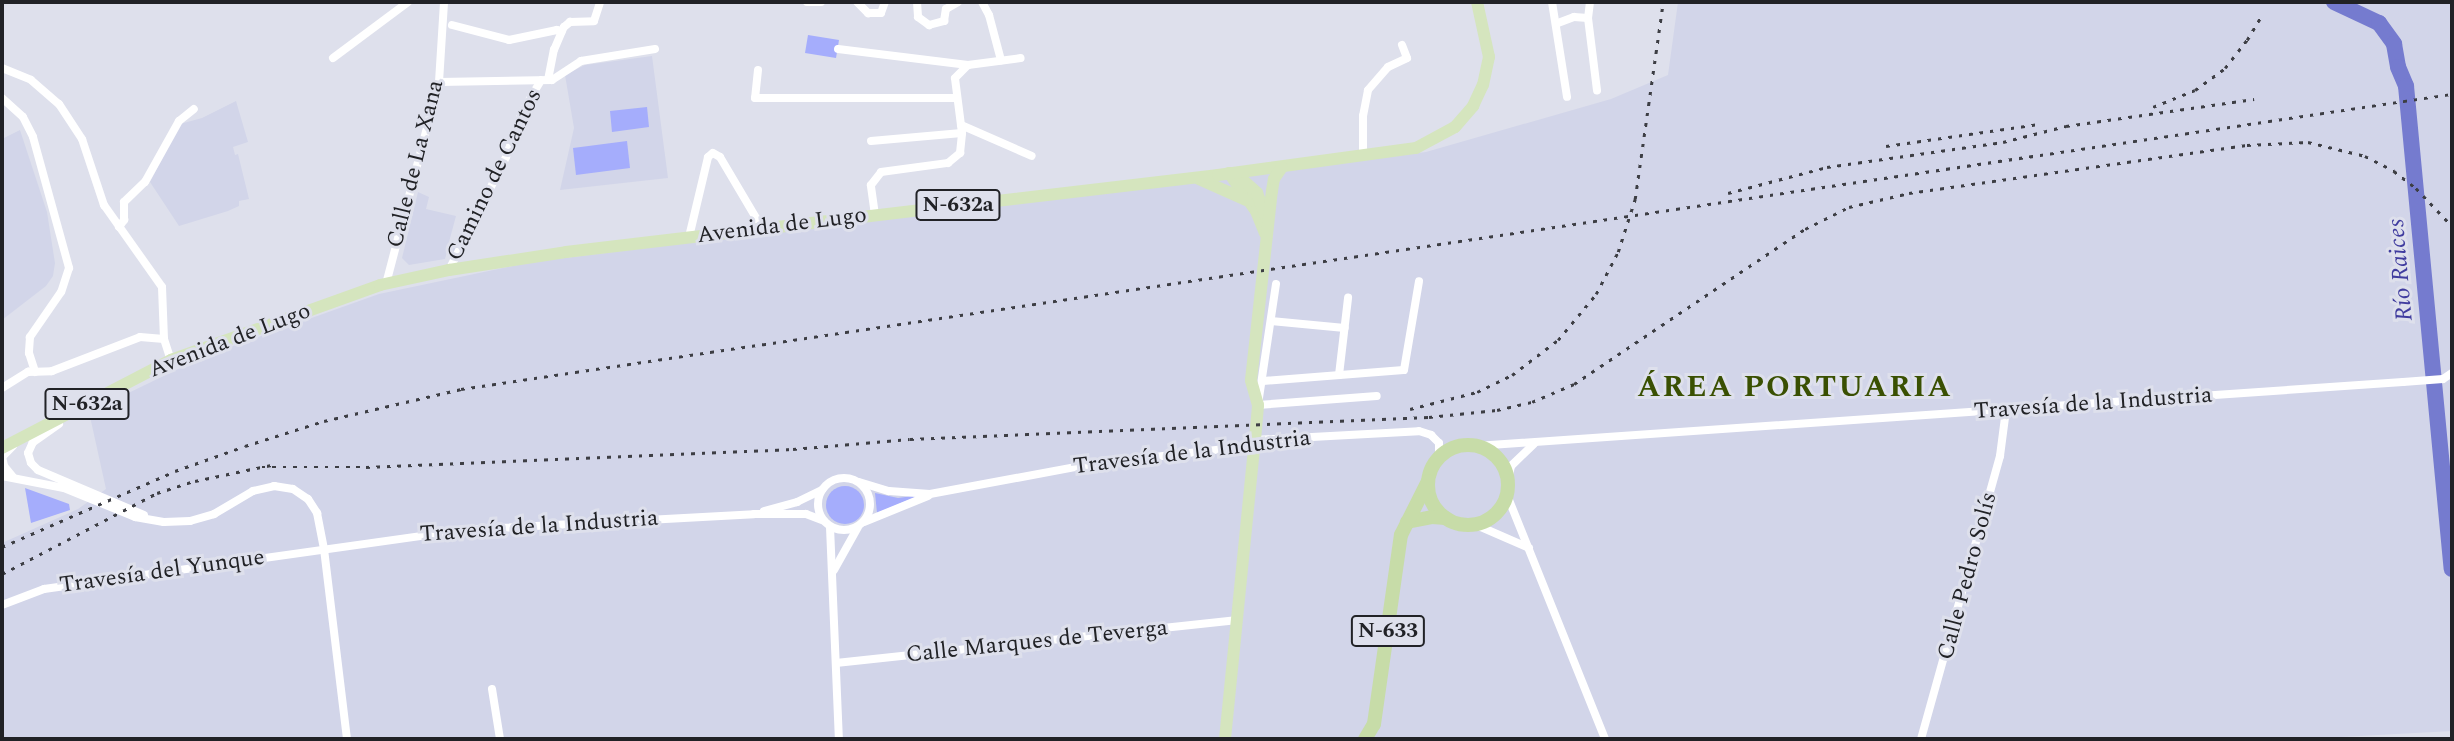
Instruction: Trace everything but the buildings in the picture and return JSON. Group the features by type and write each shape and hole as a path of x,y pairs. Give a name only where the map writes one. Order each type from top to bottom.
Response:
{"highway":[{"name":"Travesía de la Industria","path":"1439,457 1456,446 1476,446"},
{"path":"1428,481 1432,504 1446,518 1460,524 1474,524 1494,516 1507,495 1505,473 1490,451 1476,446"},
{"path":"1407,522 1439,457"},
{"path":"1407,522 1419,518 1446,518"},
{"name":"N-633","path":"1365,739 1374,724 1399,550 1407,522"}],"main road":[{"name":"Avenida de Lugo","path":"2,448 172,360 386,284 449,270 689,237 1282,167 1416,148 1455,127 1473,106 1483,85 1489,57 1477,2"},
{"path":"1225,739 1258,405 1257,380 1266,237 1274,179 1282,167"},
{"path":"1232,173 1257,193 1268,222"},
{"path":"1232,173 1266,237"},
{"path":"1195,177 1249,201"}],"street":[{"path":"333,58 408,2"},
{"name":"Calle de La Xana","path":"386,284 439,82 444,2"},
{"path":"545,80 562,32 570,22 594,21 600,2"},
{"path":"807,2 821,2"},
{"path":"857,2 868,13 880,13 885,2"},
{"path":"917,2 918,17 929,25 944,21 946,9 958,2"},
{"path":"982,2 989,15 1001,60"},
{"path":"1552,2 1558,23 1567,97"},
{"path":"1590,2 1588,18 1597,90"},
{"path":"1558,23 1574,17 1588,18"},
{"path":"452,25 509,40 557,30 562,32"},
{"path":"1363,156 1363,116 1368,90 1388,67 1407,58 1402,45"},
{"path":"439,82 545,80 582,61 655,49"},
{"path":"838,49 968,65 1021,58"},
{"path":"875,215 872,185 881,172 948,163 960,153 961,129 955,78 968,65"},
{"path":"2,68 31,80 59,104 82,139 104,205 162,287 163,339 172,360"},
{"path":"758,70 755,98 957,98"},
{"name":"Camino de Cantos","path":"449,270 506,157 522,112 545,80"},
{"path":"2,98 23,117 33,137 69,268 61,292 30,337 29,353 35,372"},
{"path":"118,227 124,220 124,202 145,182 179,121 194,109"},
{"path":"871,141 961,129 1032,156"},
{"path":"689,237 708,157 713,153 720,157 762,228"},
{"path":"1276,284 1271,321 1257,380 1404,370 1419,281"},
{"path":"1339,375 1349,298"},
{"path":"1271,321 1345,328"},
{"path":"2,388 28,372 52,371 140,337 163,339"},
{"name":"Travesía de la Industria","path":"2443,379 2452,373"},
{"name":"Travesía de la Industria","path":"1476,446 2443,379 2452,383"},
{"path":"1258,405 1377,397"},
{"path":"80,408 33,442 29,453 31,463 38,470 137,515 164,522 190,521 214,514 253,492 274,486 293,489 308,499 317,513 324,548 347,739"},
{"name":"Calle Pedro Solís","path":"1922,739 2000,456 2006,410"},
{"name":"Travesía de la Industria","path":"324,548 503,526 754,513 806,514 840,530 861,525 930,494 1089,464 1249,446 1255,440 1419,431 1431,435 1439,443 1439,457"},
{"path":"13,477 4,466 2,457 19,439"},
{"path":"1505,473 1534,444"},
{"path":"2,475 90,494"},
{"name":"Travesía de la Industria","path":"754,513 797,502 843,478 889,491 930,494"},
{"path":"834,570 871,505 870,496 859,482"},
{"path":"822,490 818,506 827,524 834,570 839,739"},
{"path":"1507,495 1605,739"},
{"path":"1474,524 1529,548"},
{"name":"Travesía del Yunque","path":"2,605 44,589 324,548"},
{"name":"Calle Marques de Teverga","path":"836,663 1238,620"},
{"path":"492,689 500,739"}],"shaded area":[{"path":"1678,2 2452,2 2452,731 2304,739 2,739 2,543 78,509 106,489 89,412 205,356 379,294 532,262 1426,152 1611,99 1668,75"},
{"path":"808,35 839,40 836,58 805,53"},
{"path":"652,56 668,178 560,190 574,128 565,75 585,65"},
{"path":"236,101 248,142 233,147 235,155 238,154 249,199 239,201 239,206 228,211 179,226 150,182 180,124 202,118"},
{"path":"647,107 649,127 612,132 610,111"},
{"path":"20,130 47,212 55,263 53,276 46,286 2,320 2,139"},
{"path":"627,141 630,168 576,175 573,148"},
{"path":"418,192 429,197 426,209 456,216 449,242 458,245 454,253 447,252 445,259 409,265 402,258"},
{"path":"845,486 859,491 864,505 859,519 845,524 831,519 826,505 831,491"},
{"path":"25,488 69,504 70,510 31,523"},
{"path":"875,493 898,498 920,495 877,513"}],"waterway":[{"name":"Río Raices","path":"2334,2 2379,23 2394,44 2398,67 2406,86 2452,569"}],"railway":[{"path":"1410,409 1477,392 1512,375 1558,340 1596,294 1618,252 1635,199 1663,2"},
{"path":"2153,107 2195,90 2225,68 2247,40 2263,13"},
{"path":"2,547 175,471 245,446 324,421 461,389 2452,94"},
{"path":"1728,193 1827,167 2003,142 2066,126 2254,99"},
{"path":"1886,146 2038,124"},
{"path":"262,467 366,467 793,449 910,439 1429,417 1497,410 1532,402 1574,384 1805,229 1849,207 1909,193 2247,145 2308,142 2365,156 2394,171 2416,188 2452,226"},
{"path":"2,574 157,493 195,481 271,465"}],"district":[{"name":"ÁREA PORTUARIA","path":"1795,387"}]}
